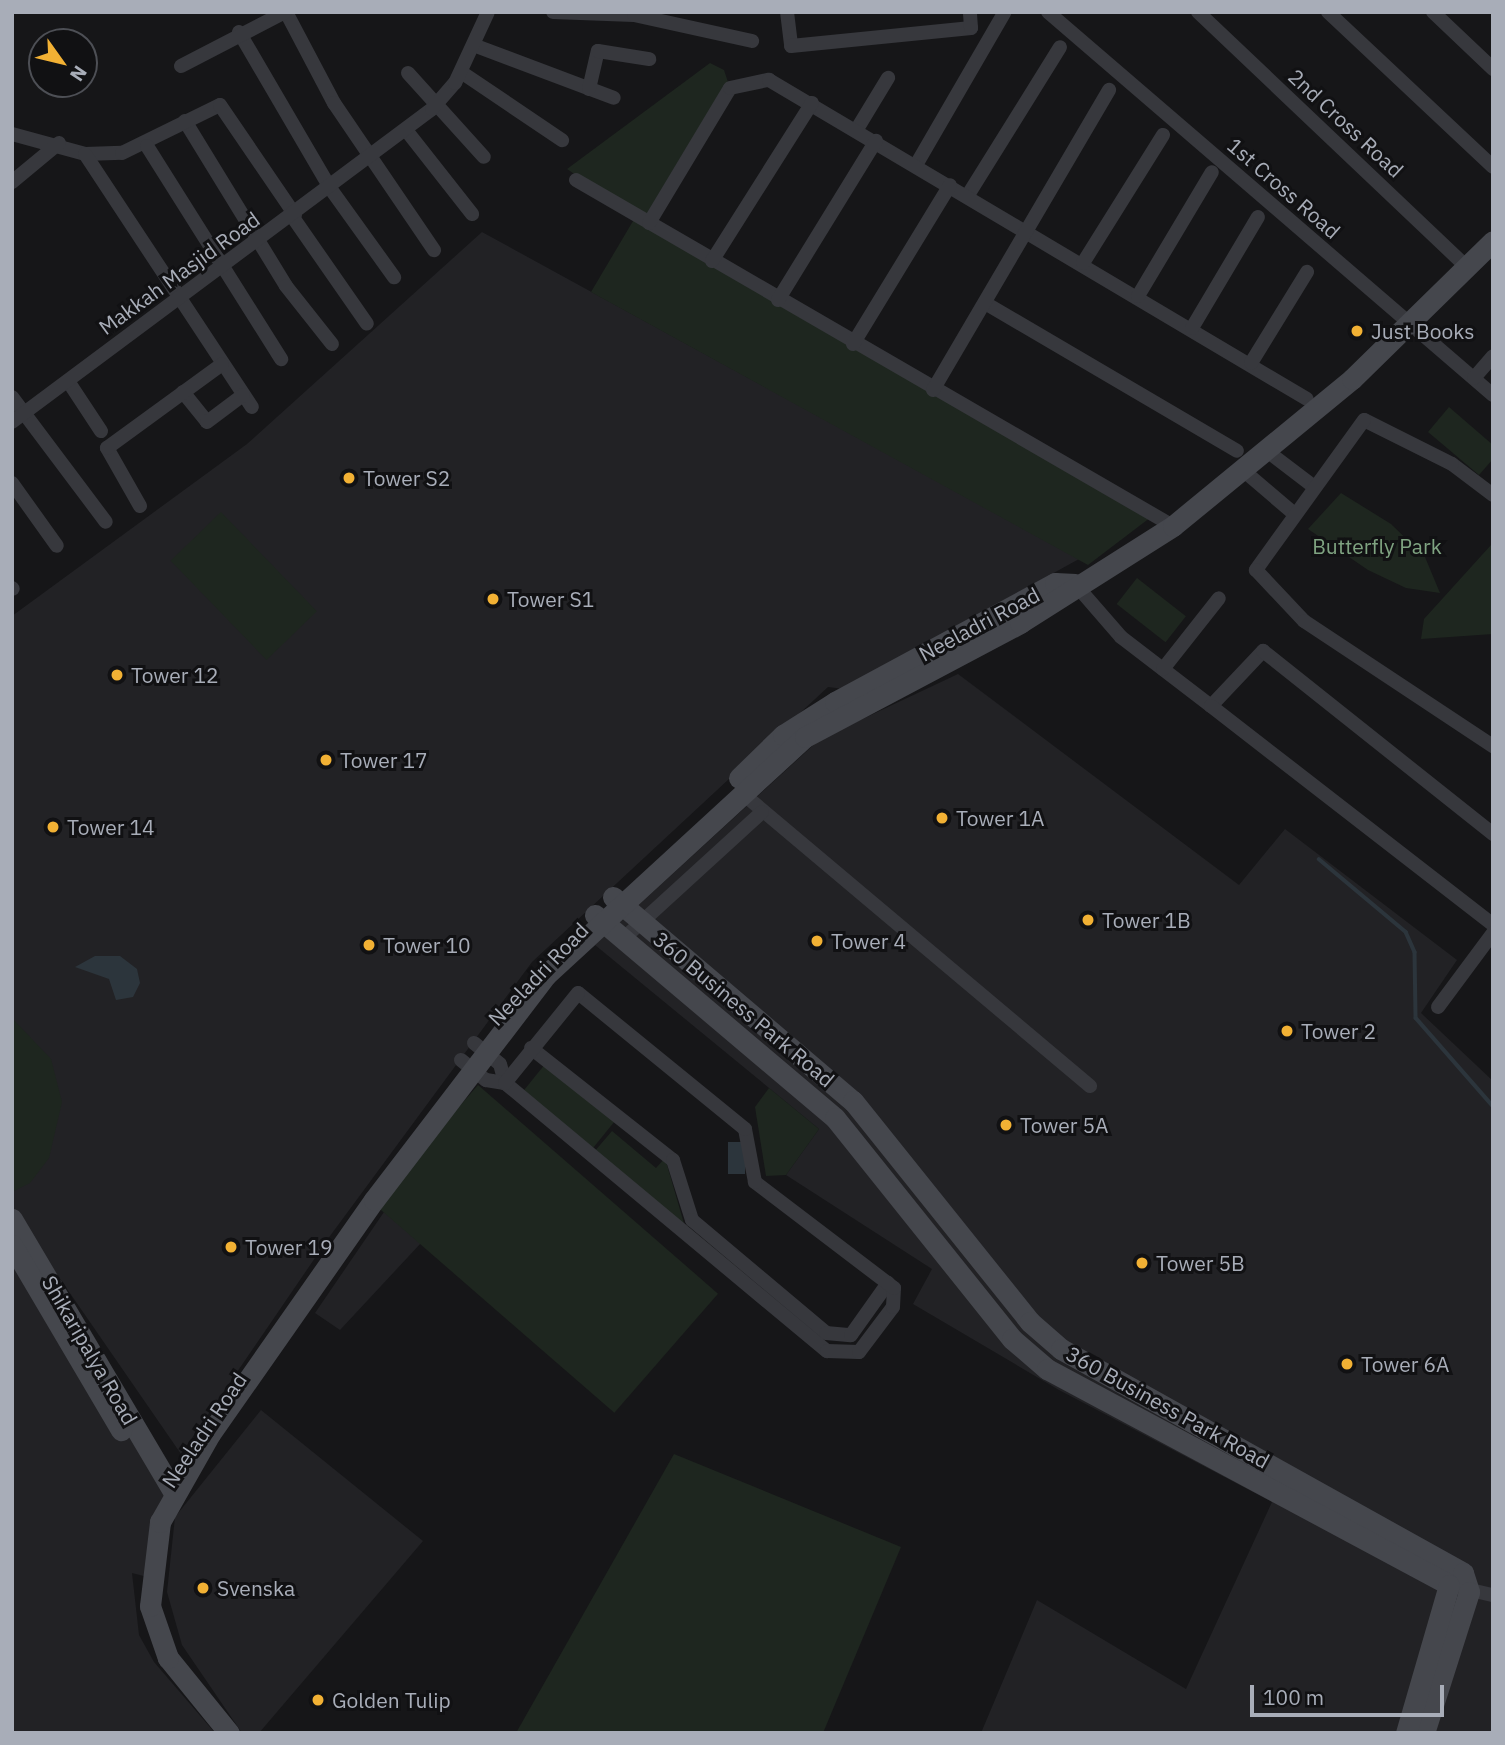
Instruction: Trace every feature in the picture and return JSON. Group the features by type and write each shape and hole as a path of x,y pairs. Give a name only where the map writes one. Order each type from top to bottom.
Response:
{"main road":[{"name":"Neeladri Road","path":"617,900 805,737 1055,583 1075,584 1173,526 1241,461 1267,451 1352,379 1405,321 1493,240"},
{"name":"Neeladri Road","path":"229,1733 168,1658 150,1606 160,1522 169,1492 472,1055 598,918 783,735 962,642"},
{"name":"360 Business Park Road","path":"617,900 853,1101 1030,1322 1061,1349 1452,1566 1460,1588"},
{"name":"360 Business Park Road","path":"598,918 835,1118 1013,1339 1047,1369 1460,1588"},
{"name":"Shikaripalya Road","path":"12,1219 169,1492"},
{"path":"12,1245 91,1385 169,1492"},
{"path":"1406,1733 1460,1588"},
{"path":"1424,1733 1460,1588"}],"street":[{"path":"181,66 239,33 285,12 371,159 434,250"},
{"name":"Makkah Masjid Road","path":"18,418 371,159 435,107 476,46 488,12"},
{"path":"553,12 634,15 752,41"},
{"path":"787,12 790,46 971,29 970,12"},
{"name":"1st Cross Road","path":"1048,12 1493,395"},
{"name":"2nd Cross Road","path":"1198,12 1465,265"},
{"path":"1328,12 1493,167"},
{"path":"1433,12 1493,69"},
{"path":"916,164 1004,13"},
{"path":"239,33 330,188 394,277"},
{"path":"476,46 614,98"},
{"path":"968,195 1060,47"},
{"path":"590,89 598,51 649,59"},
{"path":"461,72 562,140"},
{"path":"408,73 435,107 485,157"},
{"path":"857,130 888,78"},
{"path":"649,223 730,88 769,80 916,164 1307,399"},
{"path":"933,390 1109,90"},
{"path":"712,261 812,103"},
{"path":"12,134 59,144 85,154 147,146 212,105 228,110 366,324"},
{"path":"185,121 258,241 332,344"},
{"path":"406,130 472,214"},
{"path":"1083,264 1163,135"},
{"path":"778,300 876,141"},
{"path":"12,182 59,144"},
{"path":"147,146 220,269 281,359"},
{"path":"85,154 178,300 247,401 207,422 183,392"},
{"path":"1138,296 1212,172"},
{"path":"576,180 853,344 1173,526"},
{"path":"853,344 950,185"},
{"path":"1192,328 1258,217"},
{"path":"1251,363 1307,272"},
{"path":"985,303 1241,461 1292,512"},
{"path":"1474,378 1493,356"},
{"path":"141,506 107,448 222,364"},
{"path":"68,381 102,431"},
{"path":"12,397 18,418 106,522"},
{"path":"1493,495 1452,464 1367,419 1292,512 1257,573 1304,621 1493,746"},
{"path":"1267,451 1313,486"},
{"path":"12,483 58,546"},
{"path":"1075,584 1098,615 1163,669 1493,925"},
{"path":"1163,669 1219,598"},
{"path":"1212,706 1263,651 1493,834"},
{"path":"742,793 1090,1086"},
{"path":"623,939 762,812"},
{"path":"1437,1007 1493,933"},
{"path":"472,1055 486,1080 505,1083 842,1354 867,1346 893,1307 897,1295 888,1283 760,1188 745,1129 578,993 505,1083"},
{"path":"531,1048 673,1160 692,1220 825,1333 851,1335 888,1283"},
{"path":"472,1055 500,1064 505,1083"},
{"path":"1460,1588 1493,1595"}],"shaded area":[{"path":"482,232 1079,559 844,689 828,687 532,962 330,1236 181,1454 45,1257 172,1496 159,1580 132,1573 139,1635 154,1662 215,1733 12,1733 12,616 247,444"},
{"path":"958,674 1239,885 1285,829 1457,960 1421,1013 1493,1081 1493,1733 981,1733 1037,1600 1186,1689 1272,1502 1059,1390 913,1304 932,1269 786,1175 819,1129 595,945 820,739"},
{"path":"95,956 120,956 137,969 140,983 133,997 116,1000 109,979 75,967"},
{"path":"728,1142 745,1142 745,1174 728,1174"},
{"path":"384,1212 421,1243 340,1330 315,1313"},
{"path":"261,1410 423,1541 259,1733 242,1733 182,1645 167,1592 175,1517"}],"green space":[{"path":"710,63 724,70 730,88 649,223 1155,514 1088,565 591,292 636,216 567,169"},
{"path":"1449,407 1493,445 1493,459 1479,475 1428,432"},
{"name":"Butterfly Park","path":"1341,493 1391,524 1425,557 1440,593 1406,588 1368,570 1308,529"},
{"path":"1493,504 1493,634 1421,639 1424,619 1491,545"},
{"path":"221,512 317,611 267,660 171,561"},
{"path":"1137,578 1186,616 1166,642 1117,604"},
{"path":"12,1018 51,1059 62,1102 49,1158 30,1183 12,1192"},
{"path":"546,1063 616,1120 592,1149 522,1093"},
{"path":"478,1085 718,1294 614,1413 374,1204"},
{"path":"769,1088 819,1129 786,1175 766,1176 755,1107"},
{"path":"612,1131 656,1168 665,1158 685,1227 594,1152"},
{"path":"674,1454 901,1547 823,1733 516,1733"}],"waterway":[{"path":"1319,859 1406,932 1415,952 1416,1018 1493,1106"}],"place":[{"name":"Just Books","path":"1357,331"},
{"name":"Tower S2","path":"349,478"},
{"name":"Tower S1","path":"493,599"},
{"name":"Tower 12","path":"117,675"},
{"name":"Tower 17","path":"326,760"},
{"name":"Tower 1A","path":"942,818"},
{"name":"Tower 14","path":"53,827"},
{"name":"Tower 1B","path":"1088,920"},
{"name":"Tower 4","path":"817,941"},
{"name":"Tower 10","path":"369,945"},
{"name":"Tower 2","path":"1287,1031"},
{"name":"Tower 5A","path":"1006,1125"},
{"name":"Tower 19","path":"231,1247"},
{"name":"Tower 5B","path":"1142,1263"},
{"name":"Tower 6A","path":"1347,1364"},
{"name":"Svenska","path":"203,1588"},
{"name":"Golden Tulip","path":"318,1700"}]}
